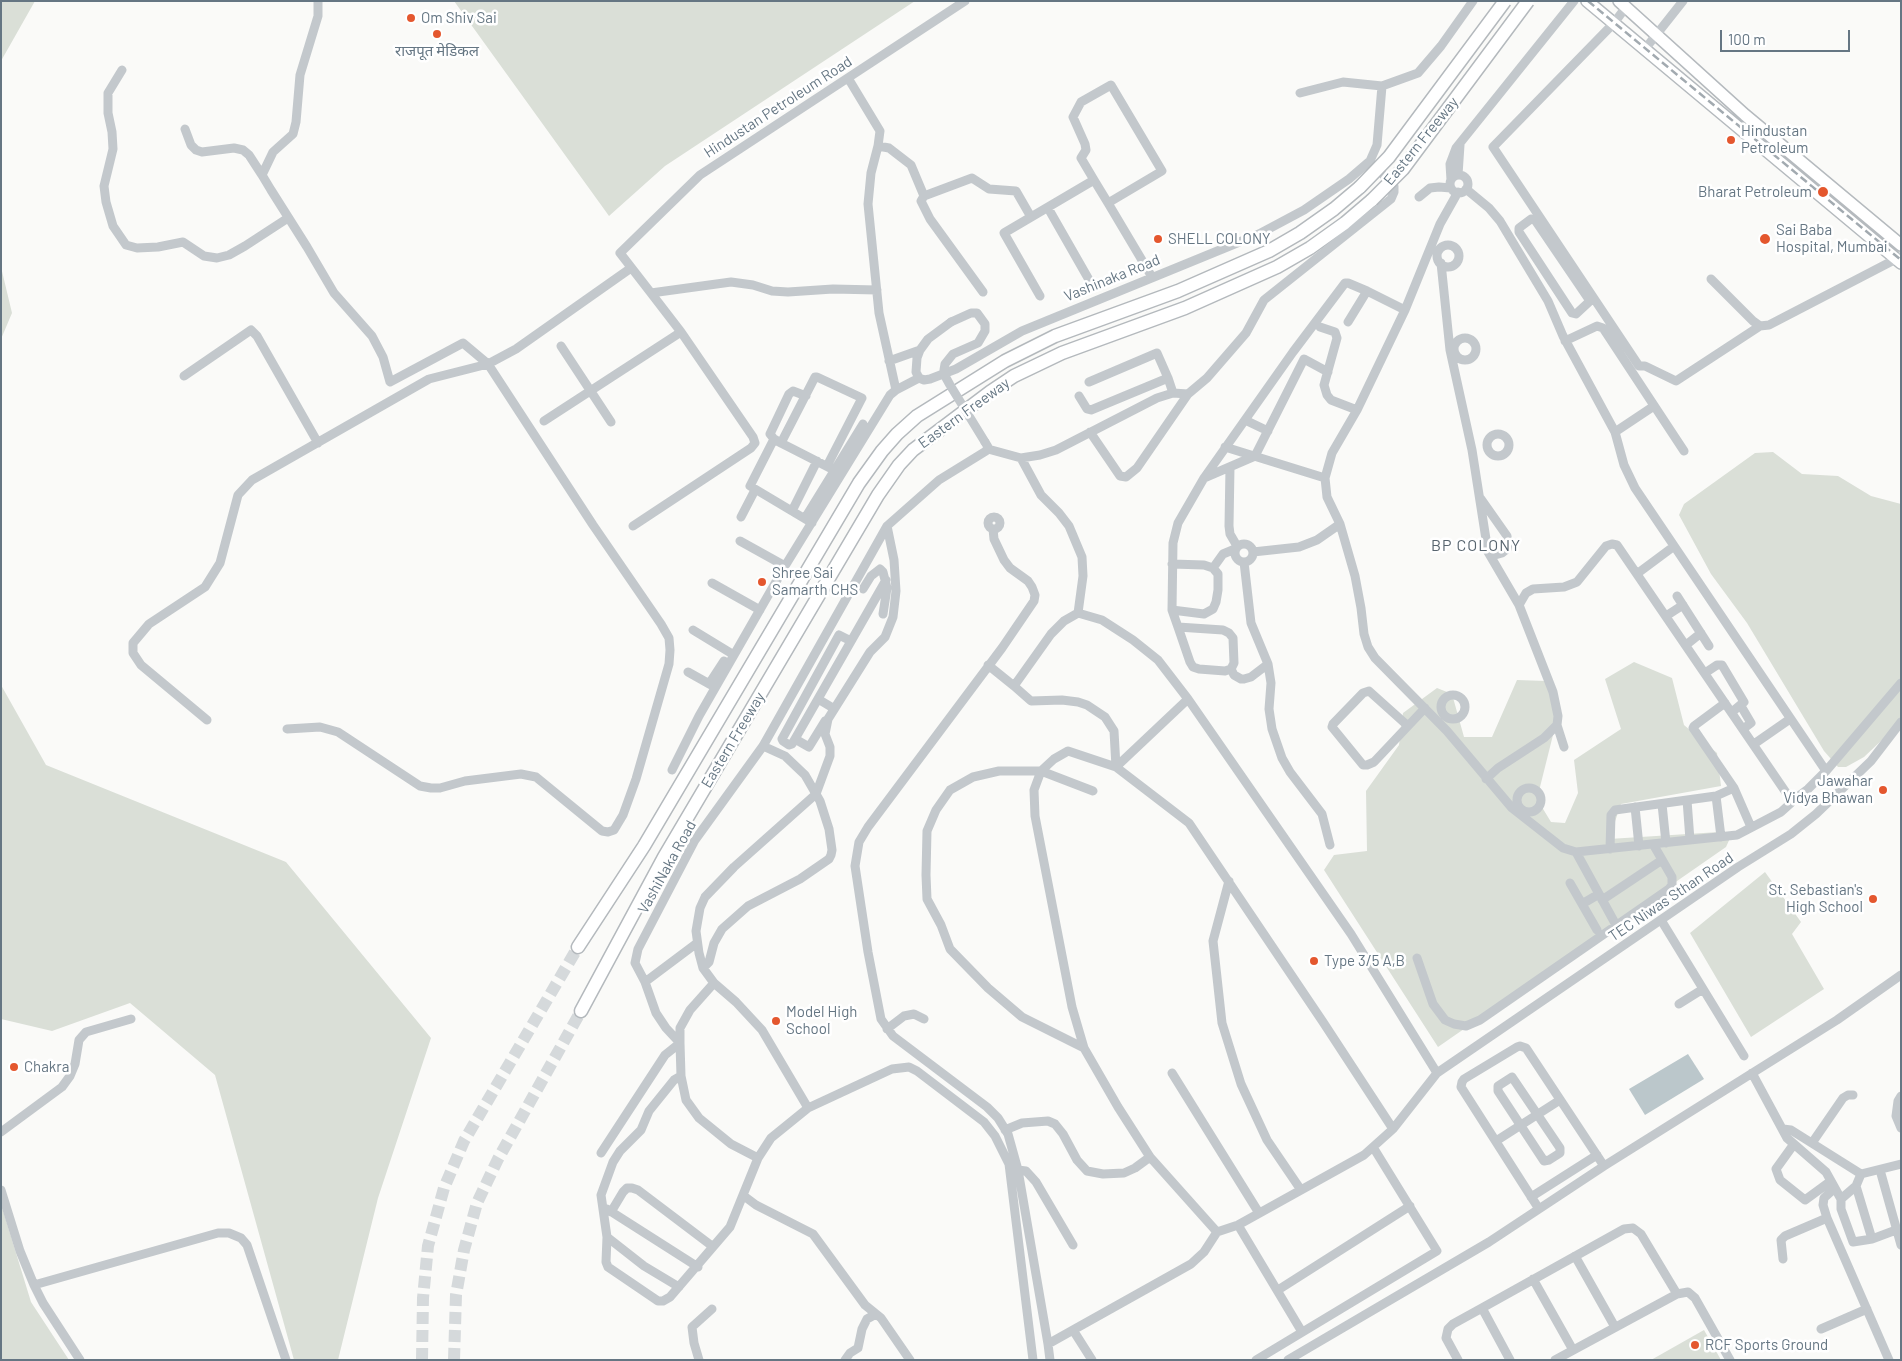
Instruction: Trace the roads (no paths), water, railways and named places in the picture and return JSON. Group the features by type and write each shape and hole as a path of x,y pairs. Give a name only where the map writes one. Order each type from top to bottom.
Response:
{"highway":[{"name":"Eastern Freeway","path":"578,947 644,846 859,483 897,434 917,416 1005,361 1055,336 1178,291 1268,251 1307,228 1334,209 1360,187 1389,157 1505,1"},
{"name":"Eastern Freeway","path":"581,1011 664,857 878,495 899,465 913,450 1014,376 1062,353 1185,308 1277,267 1310,248 1345,223 1372,200 1403,169 1528,1"}],"main road":[{"path":"1587,1 1735,126 1900,260"},
{"path":"1599,11 1607,1"},
{"path":"1623,4 1745,115 1901,245"},
{"path":"1683,82 1694,67"},
{"path":"1735,126 1745,115"},
{"path":"1769,154 1778,143"},
{"path":"1808,186 1816,176"}],"street":[{"path":"262,175 273,152 293,134 296,122 300,76 318,16 318,1"},
{"name":"Hindustan Petroleum Road","path":"631,268 620,253 700,175 965,1"},
{"path":"1300,93 1343,82 1382,86 1418,73 1441,46 1473,1"},
{"path":"1574,1 1460,145 1457,185 1405,310 1357,410 1332,453 1324,478 1327,497 1340,524 1355,576 1364,634 1368,647 1375,658 1447,731 1486,779 1521,813 1563,848 1576,852 1737,835 1781,812 1791,798 1808,789 1826,771 1901,683"},
{"path":"1645,50 1683,1"},
{"path":"1623,4 1614,23 1493,147 1639,366 1645,366 1676,381 1760,326 1769,325 1900,260"},
{"path":"122,70 108,93 108,113 114,149 104,186 106,202 113,226 126,245 137,248 158,247 183,242 204,256 217,258 229,255 245,246 288,218"},
{"path":"808,520 890,395 896,390 879,313 868,204 871,173 880,131 848,78"},
{"path":"1108,203 1162,171 1111,85 1081,102 1073,117 1085,144 1086,150 1082,158 1094,180 1152,277"},
{"path":"1090,432 1120,476 1126,477 1137,468 1188,394 1207,378 1246,333 1264,300 1392,199 1394,186 1370,161 1377,145 1382,86"},
{"path":"185,129 191,145 196,150 202,152 234,148 243,150 249,155 334,293 372,336 383,357 390,382 462,343 488,364 669,638 669,664 636,779 623,814 614,830 608,832 602,831 536,777 521,774 465,781 440,788 420,786 338,732 320,727 287,728"},
{"path":"878,146 889,148 911,165 924,196"},
{"name":"Vashinaka Road","path":"896,390 919,378 924,380 930,379 956,369 1022,331 1259,234 1304,210 1349,179 1370,161"},
{"path":"983,292 930,220 921,201 924,196 972,178 989,189 1016,191 1031,217"},
{"path":"1040,296 1004,232 1094,180"},
{"path":"1419,197 1430,188 1457,185 1489,208 1500,221 1548,301 1565,341 1615,432 1624,465 1635,488 1673,547 1826,771"},
{"path":"1048,208 1088,278"},
{"path":"1531,219 1535,220 1590,302 1573,314 1559,294 1518,232 1519,228 1531,219"},
{"path":"1440,224 1438,257 1441,263 1452,350 1472,450 1488,552 1519,605 1553,692 1558,716 1557,725 1564,747"},
{"path":"1439,250 1448,245 1455,247 1459,253 1458,260 1453,265 1447,266 1441,263"},
{"path":"207,720 141,665 133,653 133,643 149,624 205,587 220,563 238,496 252,480 429,379 488,364 516,349 631,268 681,332 753,437 755,443 751,448 633,526"},
{"path":"1535,278 1544,271"},
{"path":"1711,279 1760,326"},
{"path":"651,294 731,282 788,292 833,289 877,290"},
{"path":"1178,627 1223,630 1229,633 1233,638 1234,663 1231,669 1225,671 1193,667 1178,627 1172,610 1172,564 1173,543 1178,523 1204,478 1225,447 1345,283 1367,291 1405,310"},
{"path":"1348,322 1367,291"},
{"path":"1548,301 1559,294"},
{"path":"919,378 916,372 917,358 920,350 928,340 951,322 971,313 977,313 985,324 986,331 978,343 952,354 945,364 945,376 986,445 1022,458 1056,450 1139,406 1173,393 1188,394"},
{"path":"1565,341 1596,326 1600,326 1684,451"},
{"path":"1320,327 1335,332 1337,338 1324,385 1331,400 1357,410"},
{"path":"184,376 251,330 257,336 318,443"},
{"path":"544,421 681,332"},
{"path":"561,346 611,422"},
{"path":"889,361 920,350"},
{"path":"1089,382 1155,352 1159,354 1173,393"},
{"path":"1293,352 1328,372"},
{"path":"1204,478 1255,456 1304,359"},
{"path":"672,770 712,685 760,610 785,566 808,520 862,398 819,376 815,377 806,396 750,486 808,520"},
{"path":"1079,396 1087,409 1091,410 1168,378"},
{"path":"806,396 793,391 788,394 770,434 777,441 831,468"},
{"path":"1615,432 1654,406"},
{"path":"1245,420 1268,431"},
{"path":"831,468 863,424"},
{"name":"VashiNaka Road","path":"680,1044 656,1013 645,982 635,963 638,949 695,840 763,746 887,526 939,480 984,453 986,445"},
{"path":"1472,450 1487,446"},
{"path":"1225,447 1324,478"},
{"path":"1022,458 1042,495 1069,526 1082,557 1083,576 1078,613"},
{"path":"792,511 817,461"},
{"path":"1214,568 1223,554 1236,548 1245,543 1251,546 1253,552 1250,560 1244,562 1236,558 1236,548 1229,526 1230,467"},
{"path":"741,517 755,490"},
{"path":"1480,498 1507,536 1507,549 1495,555 1488,552"},
{"path":"1253,552 1300,547 1317,540 1340,524"},
{"path":"808,1108 762,1030 736,1002 714,983 703,968 696,931 704,897 734,867 816,794 830,756 830,747 825,734 828,719 870,652 885,637 893,617 896,591 894,560 887,526"},
{"path":"993,529 994,539 1004,560 1010,568 1028,581 1035,595 1034,602 868,827 858,849 855,866 868,952 881,1019 893,1036 987,1107 998,1118 1013,1149 1050,1360"},
{"path":"740,541 785,566"},
{"path":"1519,605 1526,593 1532,589 1564,587 1577,582 1606,546 1617,545 1791,798"},
{"path":"1638,574 1673,547"},
{"path":"1244,562 1251,623 1268,664 1271,683 1270,719 1282,758 1290,772 1322,814 1330,846"},
{"path":"1172,564 1204,565 1214,568 1218,574 1218,590 1213,609 1204,614 1172,610"},
{"path":"858,577 866,585 871,576 880,569 883,572 887,588 883,614"},
{"path":"781,754 791,742 818,699 886,580"},
{"path":"712,583 760,610"},
{"path":"1677,596 1710,646"},
{"path":"1666,616 1682,605"},
{"path":"1014,686 1051,634 1064,621 1078,613 1102,620 1133,640 1158,660 1188,698 1351,934 1437,1073"},
{"path":"693,630 732,654"},
{"path":"827,632 837,638"},
{"path":"1686,645 1702,634"},
{"path":"839,697 810,746 782,741 837,638 840,635 851,641"},
{"path":"1231,669 1234,675 1244,679 1251,677 1268,664"},
{"path":"988,665 1031,701 1062,700 1078,702 1087,705 1105,717 1114,731 1116,767"},
{"path":"1705,673 1717,665 1722,666 1744,700 1743,704 1732,712"},
{"path":"688,672 712,685"},
{"path":"1408,726 1369,691 1366,691 1332,727 1364,764 1367,765 1374,762 1408,726 1451,696 1459,697 1462,700 1465,711 1460,717 1454,719 1444,715 1441,708 1442,704"},
{"path":"1116,767 1188,698"},
{"path":"818,699 833,708"},
{"path":"789,700 800,706"},
{"path":"1726,703 1693,728 1734,788 1751,827"},
{"path":"1740,706 1751,721 1750,725 1744,729"},
{"path":"1447,731 1454,719"},
{"path":"1754,744 1790,719"},
{"name":"TEC Niwas Sthan Road","path":"1217,1232 1238,1225 1364,1156 1393,1129 1437,1073 1791,834 1816,814 1871,761 1901,722"},
{"path":"1486,779 1498,768 1544,738 1557,725"},
{"path":"703,968 709,962 714,942 722,929 748,906 800,879 829,859 832,850 829,829 820,801 805,775 785,756 763,746"},
{"path":"1048,1344 1191,1264 1204,1252 1217,1232 1150,1157 1108,1091 1084,1048 1072,1007 1035,816 1034,790 1041,771 1054,759 1068,751 1116,767 1189,823 1393,1129"},
{"path":"1084,1048 1022,1016 988,988 950,949 941,925 927,899 927,831 936,810 950,790 973,777 999,771 1041,771 1093,791"},
{"path":"1610,849 1613,812 1635,807 1716,796 1734,788"},
{"path":"1716,796 1721,837"},
{"path":"1687,800 1690,840"},
{"path":"1662,804 1666,843"},
{"path":"1635,807 1638,846"},
{"path":"1417,958 1433,1004 1445,1020 1466,1026 1480,1020 1672,885 1672,877 1653,844"},
{"path":"1576,852 1616,925"},
{"path":"1582,904 1600,897 1662,860"},
{"path":"1229,881 1213,941 1222,1023 1240,1084 1267,1140 1301,1190"},
{"path":"1570,883 1597,930"},
{"path":"1661,920 1744,1056"},
{"path":"645,982 697,942"},
{"path":"1288,1360 1489,1242 1604,1166 1837,1020 1901,975"},
{"path":"714,983 690,1010 680,1028 681,1076 686,1100 699,1118 731,1144 758,1158"},
{"path":"1679,1004 1703,989"},
{"path":"887,1029 904,1016 914,1014 924,1019"},
{"path":"1,1132 62,1087 70,1076 75,1064 79,1040 86,1032 131,1019"},
{"path":"601,1153 665,1055 680,1044"},
{"path":"1539,1209 1462,1087 1464,1079 1520,1046 1526,1048 1604,1166"},
{"path":"681,1076 674,1080 649,1111 641,1130 616,1156 601,1195 607,1237 606,1262 608,1267 658,1301 663,1301 670,1297 698,1267 712,1246 730,1227 758,1158 771,1138 808,1108 892,1069 909,1067 917,1071 984,1122 995,1136 1009,1164 1033,1360"},
{"path":"1172,1073 1259,1213"},
{"path":"1752,1073 1787,1138 1826,1172 1842,1199 1841,1209 1853,1242 1872,1239 1896,1230"},
{"path":"1510,1078 1514,1079 1537,1115 1560,1148 1560,1153 1549,1160 1544,1161 1497,1088 1498,1086 1510,1078"},
{"path":"1812,1143 1843,1098 1853,1095"},
{"path":"1901,1096 1898,1101 1900,1108 1896,1116 1901,1128"},
{"path":"1496,1141 1560,1100"},
{"path":"1005,1130 1022,1123 1048,1121 1054,1124 1063,1134 1077,1160 1087,1171 1103,1174 1124,1173 1150,1157"},
{"path":"1783,1129 1791,1130 1861,1174 1901,1164"},
{"path":"1794,1144 1776,1169 1780,1180 1805,1200 1833,1185"},
{"path":"1256,1360 1435,1253 1436,1248 1373,1147"},
{"path":"1531,1197 1597,1155"},
{"path":"1018,1170 1026,1171 1030,1175 1073,1244"},
{"path":"1880,1170 1901,1244"},
{"path":"1842,1199 1856,1186 1861,1174"},
{"path":"1833,1185 1824,1198 1823,1205 1826,1218 1889,1360"},
{"path":"1856,1186 1872,1239"},
{"path":"611,1212 627,1188 638,1190 712,1246"},
{"path":"1,1190 20,1251 34,1285 43,1303 80,1360"},
{"path":"744,1196 756,1205 813,1234 854,1291 881,1318 910,1360"},
{"path":"602,1206 698,1267"},
{"path":"1278,1290 1410,1206"},
{"path":"1783,1259 1780,1244 1785,1236 1826,1218"},
{"path":"1238,1225 1302,1332"},
{"path":"1458,1360 1446,1338 1448,1329 1453,1324 1624,1229 1633,1228 1642,1234 1677,1294"},
{"path":"34,1285 218,1233 229,1233 241,1238 247,1245 286,1360"},
{"path":"607,1237 644,1266 679,1287"},
{"path":"1575,1256 1615,1327"},
{"path":"1534,1279 1572,1350"},
{"path":"1555,1360 1677,1294 1688,1292 1696,1298 1730,1360"},
{"path":"1482,1308 1510,1360"},
{"path":"699,1360 692,1328 712,1309"},
{"path":"1821,1329 1867,1309"},
{"path":"846,1360 850,1353 858,1348 862,1329 867,1320 876,1314"},
{"path":"1072,1330 1092,1360"}],"tunnel":[{"path":"422,1360 423,1298 428,1246 444,1188 464,1141 578,947"},
{"path":"454,1360 456,1295 464,1250 477,1203 498,1159 581,1011"}],"railway":[{"path":"1588,1 1901,260"}],"place":[{"name":"Om Shiv Sai","path":"411,18"},
{"name":"राजपूत मेडिकल","path":"437,34"},
{"name":"Hindustan Petroleum","path":"1731,140"},
{"name":"Bharat Petroleum","path":"1823,192"},
{"name":"SHELL COLONY","path":"1158,239"},
{"name":"Sai Baba Hospital, Mumbai","path":"1765,239"},
{"name":"Shree Sai Samarth CHS","path":"762,582"},
{"name":"Jawahar Vidya Bhawan","path":"1883,790"},
{"name":"St. Sebastian's High School","path":"1873,899"},
{"name":"Type 3/5 A,B","path":"1314,961"},
{"name":"Model High School","path":"776,1021"},
{"name":"Chakra","path":"14,1067"},
{"name":"RCF Sports Ground","path":"1695,1345"}],"district":[{"name":"BP COLONY","path":"1476,546"}]}
